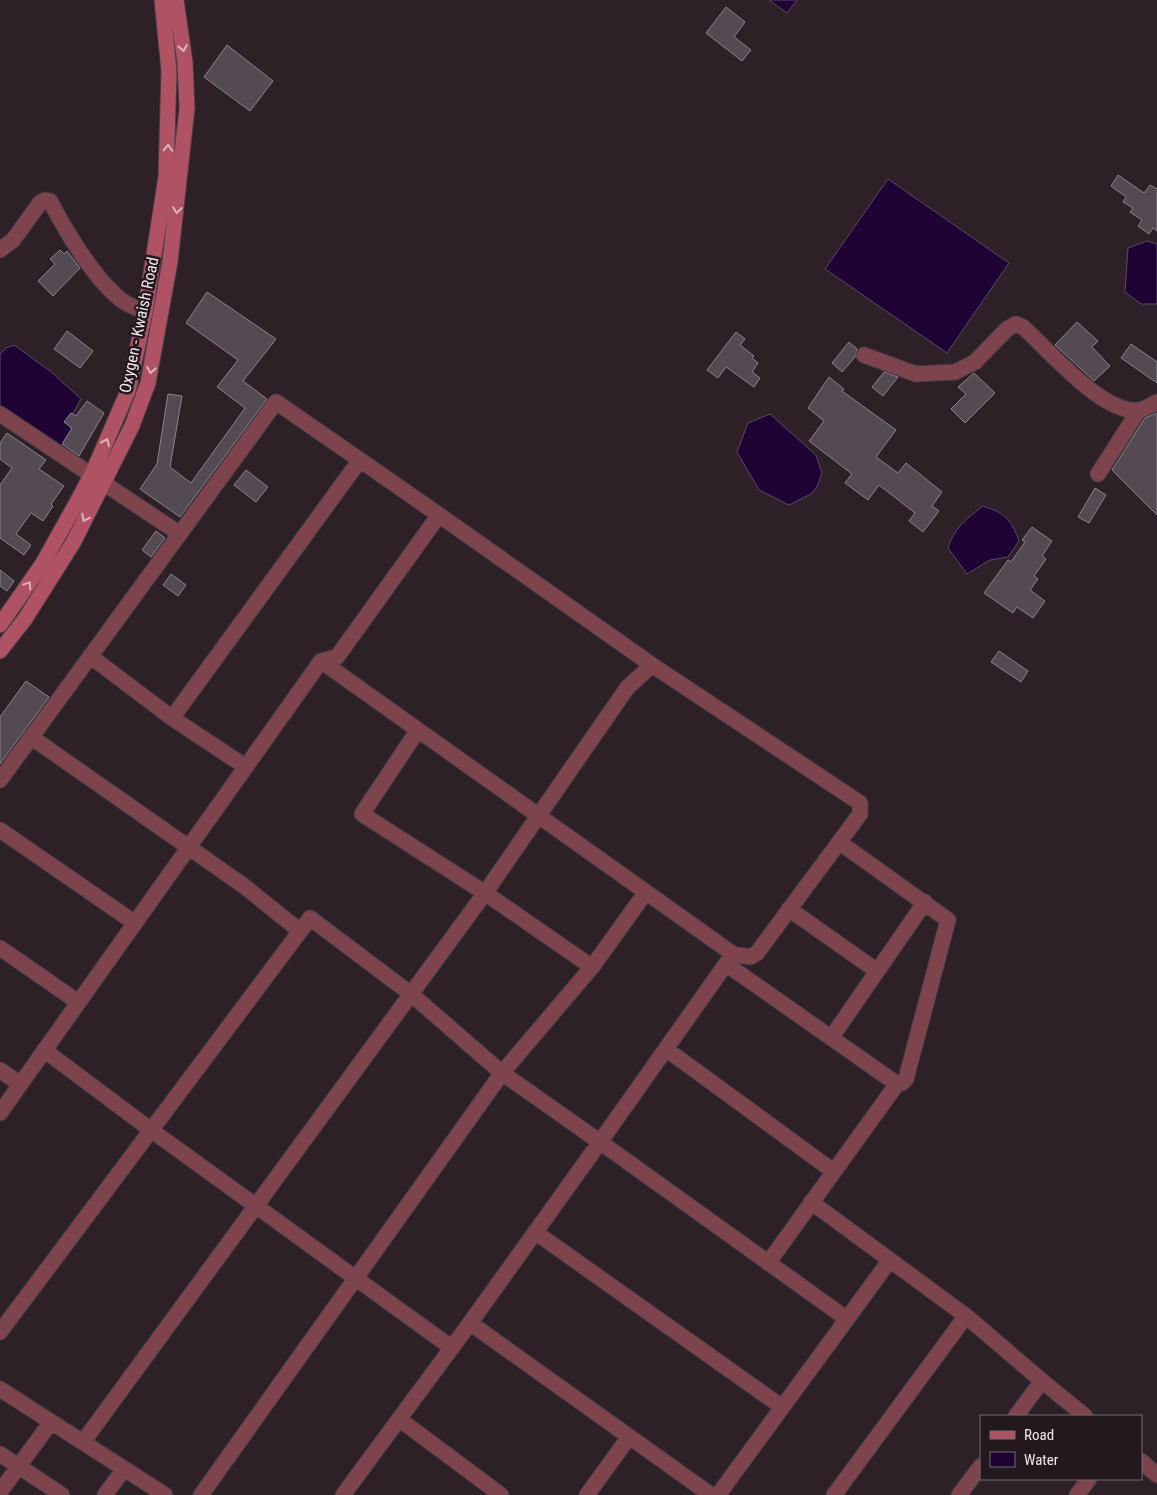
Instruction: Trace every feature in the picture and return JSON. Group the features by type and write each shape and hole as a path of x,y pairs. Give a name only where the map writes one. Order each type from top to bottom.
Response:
{"main road":[{"name":"Oxygen - Kwaish Road","path":"0,652 25,619 73,543 128,391 145,312 166,177 169,71 162,0"},
{"name":"Oxygen - Kwaish Road","path":"0,624 132,426 148,383 170,262 187,108 185,62 176,0"}],"street":[{"path":"0,250 13,240 40,202 50,201 72,243 98,275 121,300 145,312"},
{"path":"864,355 916,374 955,372 975,362 1007,329 1016,324 1023,327 1073,376 1100,398 1122,407 1139,410"},
{"path":"0,780 276,402 652,665 860,803 860,814 757,953 750,958 730,959"},
{"path":"1098,474 1139,410 1157,402"},
{"path":"0,414 180,534"},
{"path":"172,718 360,460"},
{"path":"0,1113 321,661 337,657 439,515"},
{"path":"90,656 172,718 246,767"},
{"path":"321,661 646,892 831,1038 897,1084"},
{"path":"83,1442 485,893 627,688 652,665"},
{"path":"418,730 362,814 485,893 592,967"},
{"path":"31,737 244,886 300,931"},
{"path":"0,830 135,923"},
{"path":"768,1262 897,1084 902,1083 906,1079 948,924 943,914 839,842"},
{"path":"201,1495 502,1073 592,967 646,892"},
{"path":"831,1038 925,902"},
{"path":"789,909 877,971"},
{"path":"0,1332 310,918 411,994 502,1073 847,1319"},
{"path":"0,948 78,1002"},
{"path":"343,1495 452,1348 730,959"},
{"path":"666,1049 833,1171"},
{"path":"44,1050 452,1348"},
{"path":"0,1070 20,1084"},
{"path":"811,1202 966,1316 1084,1415"},
{"path":"535,1232 782,1407"},
{"path":"718,1495 890,1260"},
{"path":"834,1495 966,1316"},
{"path":"470,1323 711,1495"},
{"path":"1017,1415 1042,1381"},
{"path":"0,1389 164,1495"},
{"path":"399,1419 502,1495"},
{"path":"0,1492 52,1422"},
{"path":"587,1495 629,1437"},
{"path":"0,1454 62,1495"},
{"path":"1142,1462 1157,1474"},
{"path":"960,1495 980,1467"},
{"path":"105,1495 124,1469"},
{"path":"1077,1495 1088,1480"}],"water":[{"path":"769,0 797,0 787,13"},
{"path":"888,179 1009,263 947,353 825,269"},
{"path":"1147,241 1157,244 1157,304 1141,304 1125,292 1128,248"},
{"path":"14,345 50,371 81,399 68,422 71,429 70,440 61,448 9,415 0,406 0,354 6,348"},
{"path":"770,414 816,455 822,473 817,487 811,494 789,505 759,490 737,452 748,423"},
{"path":"983,506 1002,514 1010,522 1019,541 1008,557 990,560 967,574 948,548 957,530"}],"building":[{"path":"726,7 745,22 734,37 751,50 742,61 706,33"},
{"path":"227,45 273,81 250,111 204,77"},
{"path":"1118,175 1144,193 1150,185 1157,189 1157,231 1153,228 1149,234 1138,226 1142,220 1130,212 1133,208 1123,202 1126,197 1111,186"},
{"path":"60,250 64,254 67,251 80,268 53,296 38,281 55,264 50,259"},
{"path":"207,292 276,339 243,381 267,399 180,517 140,489 157,464 168,394 182,396 170,467 191,483 245,408 217,387 238,360 186,323"},
{"path":"1077,322 1098,341 1092,347 1110,366 1094,381 1055,345"},
{"path":"67,331 93,351 80,368 54,349"},
{"path":"736,332 745,339 740,345 754,356 752,358 758,363 752,372 760,378 754,387 726,367 718,378 707,370"},
{"path":"849,342 857,349 855,357 842,372 832,363"},
{"path":"1131,344 1157,362 1157,383 1121,358"},
{"path":"884,372 898,377 883,396 872,387"},
{"path":"974,373 995,393 965,423 951,409 966,394 958,387"},
{"path":"829,377 844,389 842,391 896,430 876,457 898,473 906,463 942,492 932,506 939,511 923,532 909,521 915,513 879,485 868,500 845,483 852,474 809,441 824,421 808,408"},
{"path":"87,401 104,413 79,456 62,444 72,428 64,422 71,413 76,416"},
{"path":"1157,413 1157,515 1112,470 1145,418"},
{"path":"7,433 46,460 39,469 64,486 51,504 53,506 43,521 31,513 16,534 31,545 24,555 0,538 0,485 12,468 0,459 0,443"},
{"path":"246,470 268,487 256,502 234,485"},
{"path":"1095,488 1106,495 1089,523 1078,517"},
{"path":"1032,527 1052,541 1042,556 1046,559 1034,576 1038,579 1030,590 1045,601 1033,618 1017,607 1013,613 984,593 1008,560 1011,562 1025,542 1022,540"},
{"path":"156,531 165,538 151,557 142,550"},
{"path":"0,570 14,581 7,591 0,586"},
{"path":"171,574 186,585 178,596 163,585"},
{"path":"999,651 1028,671 1021,682 991,662"},
{"path":"26,681 49,697 0,764 0,717"}]}
